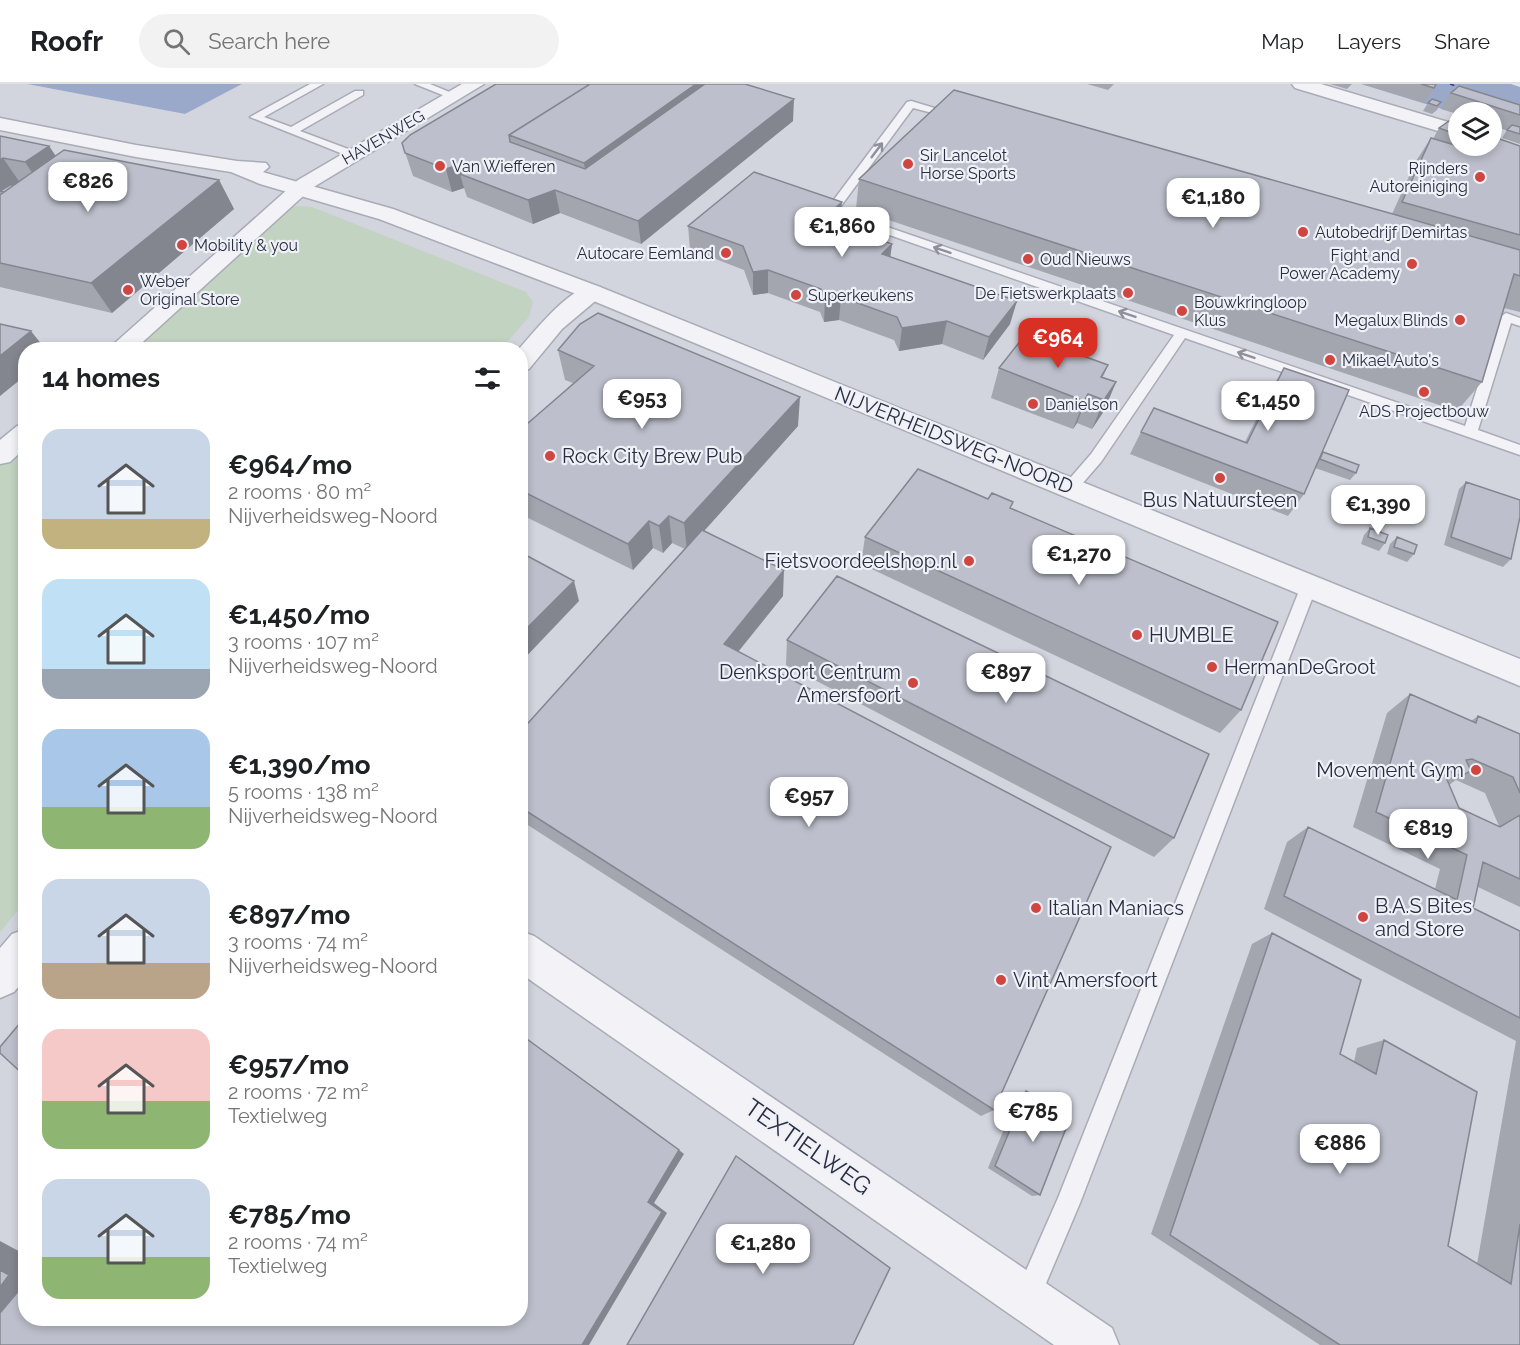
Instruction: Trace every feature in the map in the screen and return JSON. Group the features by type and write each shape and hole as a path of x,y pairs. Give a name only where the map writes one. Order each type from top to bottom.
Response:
{"street":[{"name":"HAVENWEG","path":"128,342 306,184 352,154 475,84"},
{"path":"1301,84 1448,128"},
{"name":"NIJVERHEIDSWEG-NOORD","path":"0,124 237,168 250,175 306,184 349,207 385,214 592,292 1520,673"},
{"path":"528,354 554,324 592,292"},
{"path":"0,455 18,439"},
{"name":"TEXTIELWEG","path":"528,955 1095,1345"},
{"path":"0,978 18,957"}],"lane":[{"path":"318,84 255,117 352,154"},
{"name":"HAVENWEG","path":"420,84 454,96"},
{"path":"292,131 358,93"},
{"path":"969,120 911,104 831,211 1520,450"},
{"path":"1470,432 1506,317 1520,322"},
{"path":"1070,488 1096,458 1182,333"},
{"path":"1027,1298 1068,1203 1309,586"}],"shaded area":[{"path":"0,84 27,84 185,114 242,84 1361,84 1448,111 1448,156 1502,156 1502,129 1520,135 1520,1345 0,1345"}],"green space":[{"path":"297,206 312,207 526,292 533,302 529,317 507,342 137,342 282,210"},
{"path":"18,447 18,910 0,932 0,464"}],"water":[{"path":"27,84 242,84 185,114"},
{"path":"1361,84 1511,84 1520,87 1520,135 1502,129 1502,102 1448,102 1448,111"}],"building":[{"path":"496,84 590,84 509,135 510,142 585,169 705,84 745,84 794,99 638,221 555,190 528,200 460,174 468,169 460,164 446,169 405,153 402,143 410,135"},
{"path":"590,84 696,84 584,163 509,135"},
{"path":"1421,84 1436,84 1434,88"},
{"path":"1459,86 1520,105 1520,115 1502,109 1502,102 1479,102 1451,93"},
{"path":"954,90 1520,250 1520,276 1514,274 1482,382 859,179"},
{"path":"1432,99 1441,102 1437,106 1428,103"},
{"path":"1448,122 1448,131 1439,128"},
{"path":"1512,125 1520,127 1520,134 1507,130"},
{"path":"0,136 49,146 25,162 3,158 0,160"},
{"path":"1431,138 1448,143 1448,156 1502,156 1502,140 1520,146 1520,235 1402,202"},
{"path":"64,150 219,180 91,283 0,263 0,195"},
{"path":"754,172 842,202 822,220 892,244 882,254 1017,301 989,337 947,321 902,328 897,317 841,297 825,299 821,289 768,270 753,272 743,246 688,226"},
{"path":"14,185 4,192 0,191"},
{"path":"598,313 800,397 684,523 669,516 659,526 649,521 628,544 528,494 528,423 594,366 558,350 580,324"},
{"path":"0,324 31,331 0,356"},
{"path":"1025,335 1108,365 1101,377 1116,382 1104,400 1088,394 1084,401 999,368"},
{"path":"1284,368 1349,390 1304,494 1141,432 1154,408 1247,443"},
{"path":"1323,452 1359,465 1356,473 1320,459"},
{"path":"918,469 988,499 992,493 1013,502 1010,508 1278,622 1241,710 865,537"},
{"path":"1466,482 1520,500 1520,517 1511,559 1451,537"},
{"path":"1370,528 1388,535 1385,543 1368,537"},
{"path":"702,530 784,570 724,644 1111,847 994,1110 528,812 528,723"},
{"path":"1397,537 1417,545 1414,554 1394,547"},
{"path":"528,556 574,581 528,627"},
{"path":"837,576 1209,754 1174,838 787,640"},
{"path":"1410,694 1476,723 1478,716 1520,734 1520,793 1513,777 1472,759 1466,760 1471,771 1461,776 1449,771 1445,775 1459,808 1500,827 1520,815 1520,879 1483,862 1473,908 1520,931 1520,1018 1284,896 1308,827 1457,900 1467,855 1376,812"},
{"path":"1272,933 1361,980 1340,1054 1376,1074 1384,1040 1477,1092 1448,1246 1511,1284 1520,1224 1520,1345 1340,1345 1170,1235"},
{"path":"18,1026 18,1070 0,1053 0,1047"},
{"path":"528,1040 679,1150 648,1202 662,1212 582,1345 0,1345 0,1313 18,1292 18,1326 528,1326"},
{"path":"1026,1091 1070,1118 1040,1195 995,1166"},
{"path":"736,1156 890,1268 853,1345 627,1345"},
{"path":"0,1270 9,1275 0,1287"}],"ferry route":[{"path":"1450,84 1459,87"}],"place":[{"name":"Sir Lancelot Horse Sports","path":"908,164"},
{"name":"Van Wiefferen","path":"440,166"},
{"name":"Rijnders Autoreiniging","path":"1480,177"},
{"name":"Autobedrijf Demirtas","path":"1303,232"},
{"name":"Mobility & you","path":"182,245"},
{"name":"Autocare Eemland","path":"726,253"},
{"name":"Oud Nieuws","path":"1028,259"},
{"name":"Fight and Power Academy","path":"1412,264"},
{"name":"Weber Original Store","path":"128,290"},
{"name":"De Fietswerkplaats","path":"1128,293"},
{"name":"Superkeukens","path":"796,295"},
{"name":"Bouwkringloop Klus","path":"1182,311"},
{"name":"Megalux Blinds","path":"1460,320"},
{"name":"Mikael Auto's","path":"1330,360"},
{"name":"ADS Projectbouw","path":"1424,392"},
{"name":"Danielson","path":"1033,404"},
{"name":"Rock City Brew Pub","path":"550,456"},
{"name":"Bus Natuursteen","path":"1220,478"},
{"name":"Fietsvoordeelshop.nl","path":"969,561"},
{"name":"HUMBLE","path":"1137,635"},
{"name":"HermanDeGroot","path":"1212,667"},
{"name":"Denksport Centrum Amersfoort","path":"913,683"},
{"name":"Movement Gym","path":"1476,770"},
{"name":"Italian Maniacs","path":"1036,908"},
{"name":"B.A.S Bites and Store","path":"1363,917"},
{"name":"Vint Amersfoort","path":"1001,980"}]}
